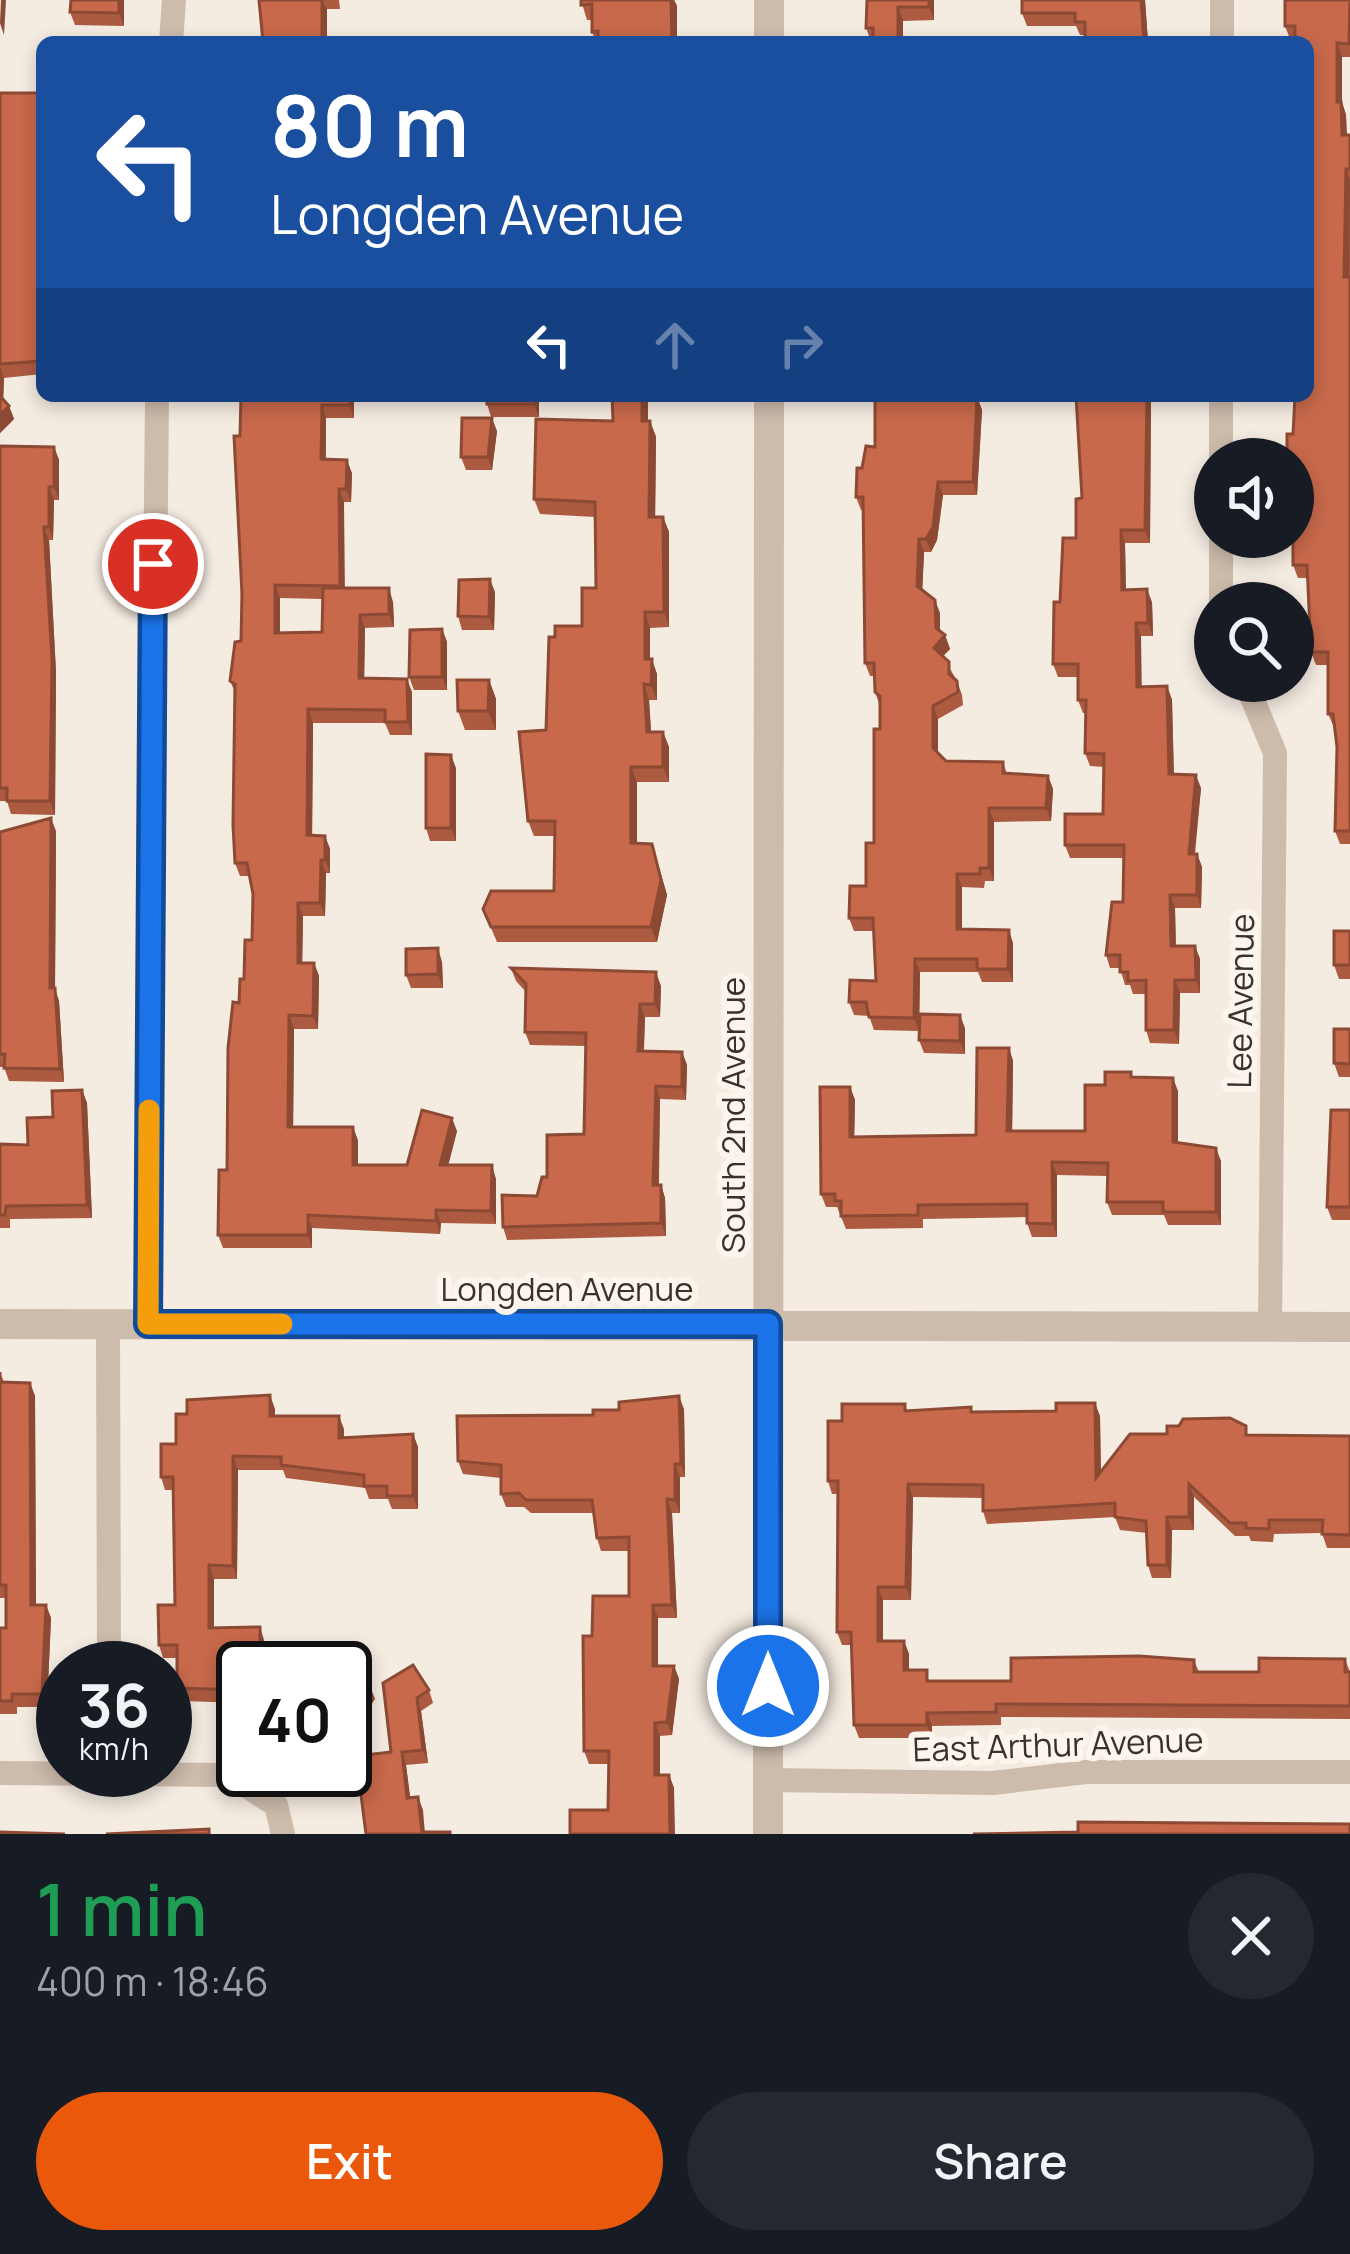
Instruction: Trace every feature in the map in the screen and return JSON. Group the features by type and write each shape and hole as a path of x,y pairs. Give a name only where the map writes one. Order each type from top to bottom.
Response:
{"street":[{"path":"172,36 174,0"},
{"path":"769,0 769,36"},
{"path":"1222,0 1222,36"},
{"path":"148,1324 157,402"},
{"name":"South 2nd Avenue","path":"768,1834 769,402"},
{"path":"1221,402 1221,438"},
{"name":"Lee Avenue","path":"1254,702 1275,753 1270,1328"},
{"path":"108,1323 109,1641"},
{"name":"Longden Avenue","path":"0,1324 1350,1328"},
{"path":"0,1773 36,1772"},
{"name":"East Arthur Avenue","path":"768,1780 993,1783 1087,1772 1350,1772"},
{"path":"192,1774 229,1775 276,1805 283,1834"}],"building":[{"path":"71,0 119,0 119,13 70,12"},
{"path":"259,0 322,0 322,36 262,36"},
{"path":"581,0 671,0 672,36 598,36 598,31 592,32 592,4 581,5"},
{"path":"867,0 929,0 929,7 898,7 898,36 873,36 873,28 866,28"},
{"path":"1022,0 1141,0 1144,36 1085,36 1085,22 1075,22 1075,13 1022,13"},
{"path":"1285,0 1350,0 1349,44 1337,43 1337,102 1341,102 1342,135 1350,135 1344,277 1350,277 1350,831 1335,831 1337,747 1333,714 1328,714 1328,652 1314,652 1314,582 1308,582 1307,565 1293,565 1293,558 1314,558 1314,438 1287,438 1293,434 1295,402 1314,402 1314,36 1295,36 1295,26 1285,26"},
{"path":"0,93 36,93 36,361 0,364"},
{"path":"241,402 350,402 322,405 321,459 347,460 346,489 339,489 340,586 275,585 275,633 322,632 323,588 389,588 389,614 360,615 359,678 407,679 408,722 385,722 385,710 308,709 307,835 325,836 325,860 321,860 320,903 298,903 298,963 314,963 313,1016 289,1015 288,1127 353,1127 353,1165 407,1165 422,1110 452,1118 440,1165 492,1165 491,1211 436,1210 436,1221 308,1215 308,1235 218,1235 219,1170 227,1170 233,1002 239,1003 240,979 244,979 245,940 252,940 253,894 247,863 235,863 233,825 235,684 230,681 235,642 241,641 242,594 234,436 240,436"},
{"path":"487,402 534,402 534,404"},
{"path":"612,402 642,402 642,421 650,421 649,517 663,517 664,612 645,612 645,659 652,659 651,685 644,684 647,732 663,732 663,767 631,767 631,843 652,844 661,880 651,927 491,927 483,909 491,891 554,891 555,821 528,821 519,732 546,730 549,637 555,637 555,626 582,626 582,588 596,588 595,502 534,499 536,419 613,421"},
{"path":"875,402 977,402 973,482 938,482 933,527 926,539 919,539 917,586 935,600 936,628 945,635 934,648 949,662 958,692 933,706 933,748 946,761 1003,762 1003,773 1048,776 1046,808 989,808 989,868 980,868 980,874 957,874 957,929 1009,930 1008,969 977,969 977,959 915,959 914,1018 869,1017 866,1002 849,1002 850,980 876,981 873,918 849,918 850,886 866,886 866,843 874,843 874,729 880,729 880,696 875,692 874,663 865,663 863,497 856,497 857,468 862,468 866,446 875,447"},
{"path":"1076,402 1147,402 1145,530 1121,530 1122,590 1147,589 1148,623 1136,623 1137,687 1167,686 1169,774 1196,775 1189,854 1197,854 1197,895 1170,895 1171,946 1195,946 1196,980 1175,980 1174,1030 1146,1030 1146,980 1128,981 1128,972 1120,972 1120,955 1106,955 1112,902 1123,902 1124,845 1065,845 1065,814 1103,814 1104,754 1085,753 1086,700 1078,700 1078,664 1053,664 1054,602 1060,602 1063,538 1076,538 1076,499 1082,498"},
{"path":"462,418 492,418 488,457 461,457"},
{"path":"0,446 54,447 49,527 44,527 52,659 50,801 7,801 7,788 0,788"},
{"path":"490,579 489,617 458,616 459,580"},
{"path":"442,629 442,677 409,677 410,630"},
{"path":"457,680 489,680 488,711 458,711"},
{"path":"426,754 451,755 451,828 426,828"},
{"path":"51,818 50,988 55,988 60,1069 4,1068 5,1054 0,1054 0,832"},
{"path":"1334,931 1350,931 1350,965 1334,965"},
{"path":"438,948 438,974 406,975 406,949"},
{"path":"511,968 656,972 655,1004 640,1004 638,1051 682,1052 682,1087 656,1086 653,1185 661,1185 661,1223 503,1227 502,1195 537,1196 542,1177 547,1177 547,1135 584,1134 586,1033 525,1032 526,984"},
{"path":"920,1014 960,1015 960,1041 919,1040"},
{"path":"1334,1029 1350,1029 1350,1064 1334,1063"},
{"path":"977,1048 1009,1048 1007,1131 1085,1131 1085,1085 1105,1085 1105,1072 1173,1078 1173,1142 1216,1148 1216,1212 1163,1212 1163,1202 1107,1202 1108,1163 1052,1162 1053,1224 1027,1223 1027,1204 918,1205 918,1215 841,1216 841,1201 835,1201 835,1194 821,1194 820,1087 850,1087 850,1137 976,1135"},
{"path":"82,1090 87,1205 6,1206 5,1215 0,1215 0,1144 28,1145 27,1118 53,1117 52,1091"},
{"path":"1331,1110 1350,1110 1350,1207 1327,1207"},
{"path":"0,1382 30,1383 31,1605 46,1605 44,1641 36,1641 36,1694 12,1694 12,1701 0,1701 0,1628 6,1628 6,1585 0,1585"},
{"path":"270,1395 270,1416 339,1416 339,1438 413,1434 413,1496 387,1496 387,1486 364,1486 364,1475 281,1465 281,1457 233,1456 233,1566 209,1565 209,1628 260,1627 260,1641 216,1641 216,1689 192,1688 192,1641 159,1641 158,1605 175,1605 173,1477 161,1477 161,1444 176,1444 176,1414 187,1414 187,1400"},
{"path":"679,1396 681,1464 675,1464 675,1500 667,1499 672,1605 653,1605 653,1666 674,1666 667,1722 655,1723 655,1775 669,1775 670,1834 570,1834 570,1810 608,1810 609,1751 584,1751 583,1636 592,1636 593,1596 629,1596 629,1537 597,1538 592,1500 526,1500 519,1493 501,1494 501,1465 458,1461 457,1416 593,1415 593,1410 619,1410 619,1402"},
{"path":"1056,1403 1095,1403 1096,1478 1130,1434 1167,1434 1167,1426 1179,1426 1183,1419 1230,1418 1246,1426 1246,1435 1350,1436 1350,1535 1322,1534 1323,1520 1269,1520 1269,1529 1230,1523 1189,1484 1189,1517 1167,1517 1167,1565 1148,1565 1146,1521 1115,1517 1115,1503 983,1511 983,1485 908,1484 906,1587 878,1587 878,1641 904,1641 904,1670 927,1670 927,1681 1011,1681 1011,1658 1194,1660 1194,1672 1259,1672 1259,1658 1345,1659 1350,1706 996,1704 996,1712 927,1713 927,1725 854,1725 851,1632 837,1632 838,1481 828,1481 828,1421 842,1421 842,1404 905,1404 905,1411 971,1407 971,1412 1056,1411"},
{"path":"413,1665 429,1690 417,1698 423,1750 402,1752 407,1798 418,1797 422,1832 450,1834 366,1834 361,1797 372,1797 372,1754 391,1752 383,1683"},
{"path":"1078,1822 1350,1824 1350,1834 973,1834 1078,1832"},
{"path":"209,1829 209,1834 106,1834"}],"slow traffic":[{"path":"149,1110 148,1324 282,1324"}],"route":[{"path":"153,564 148,1324 768,1324 768,1686"}]}
